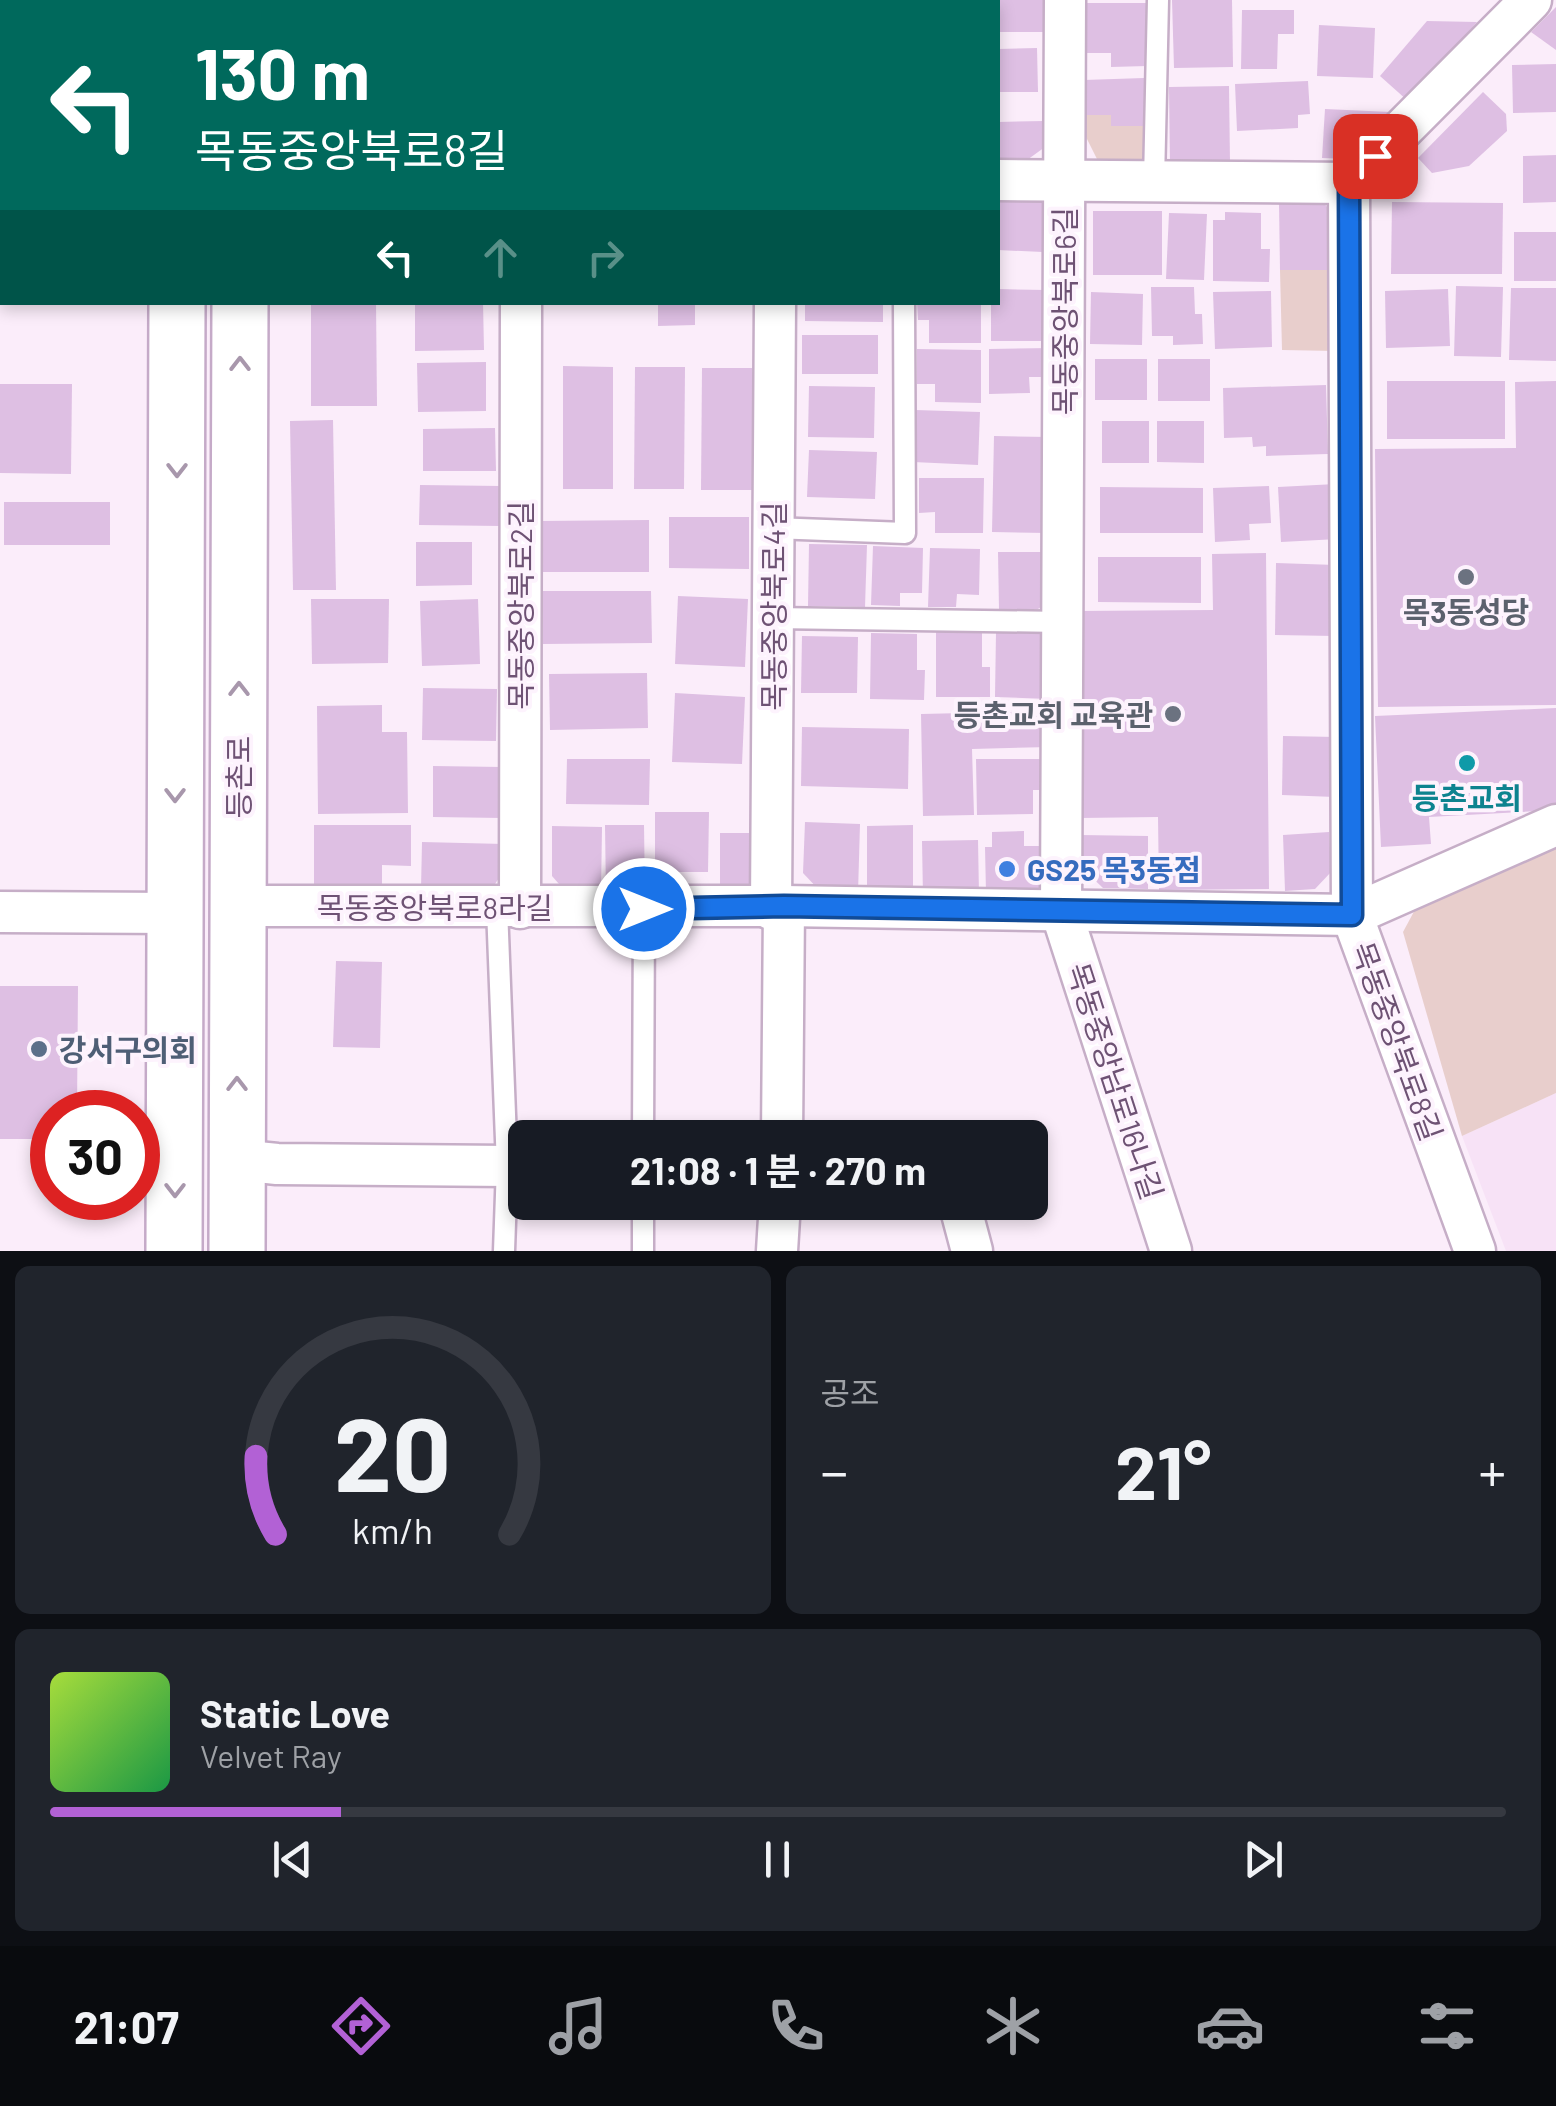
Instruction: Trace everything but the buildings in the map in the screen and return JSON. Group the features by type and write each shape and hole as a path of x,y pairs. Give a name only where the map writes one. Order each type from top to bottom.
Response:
{"main road":[{"name":"등촌로","path":"174,1251 177,305"},
{"name":"등촌로","path":"236,1251 240,305"}],"street":[{"name":"목동중앙북로6길","path":"1061,910 1065,0"},
{"path":"1000,180 1349,183 1531,0"},
{"name":"목동중앙북로8길","path":"1349,183 1352,915 1475,1251"},
{"name":"목동중앙북로2길","path":"508,908 521,305"},
{"name":"목동중앙북로4길","path":"775,305 773,618 782,1120"},
{"path":"1352,915 1556,824"},
{"name":"목동중앙북로8라길","path":"238,906 1352,915"},
{"name":"목동중앙남로16나길","path":"1061,910 1171,1251"},
{"path":"0,912 175,913"},
{"path":"237,1160 277,1164 508,1166"},
{"path":"777,1251 779,1220"},
{"path":"964,1220 972,1251"}],"lane":[{"path":"1154,182 1158,0"},
{"path":"774,528 906,533 904,305"},
{"path":"773,618 1062,622"},
{"path":"508,908 515,1120"},
{"path":"643,1120 644,909"},
{"path":"504,1251 508,1220"},
{"path":"642,1251 643,1220"}],"shaded area":[{"path":"1085,115 1111,115 1112,126 1145,126 1145,161 1098,161 1086,137"},
{"path":"1280,270 1335,270 1336,351 1282,350"},
{"path":"1556,845 1556,1093 1462,1136 1403,932 1417,906"},
{"path":"1556,1093 1556,1251 1506,1251 1462,1136"}],"place":[{"name":"목3동성당","path":"1466,577"},
{"name":"등촌교회 교육관","path":"1173,714"},
{"name":"등촌교회","path":"1467,763"},
{"name":"GS25 목3동점","path":"1007,869"},
{"name":"강서구의회","path":"39,1049"}],"route":[{"path":"644,909 771,910 784,906 1352,915 1349,183 1375,156"}]}
